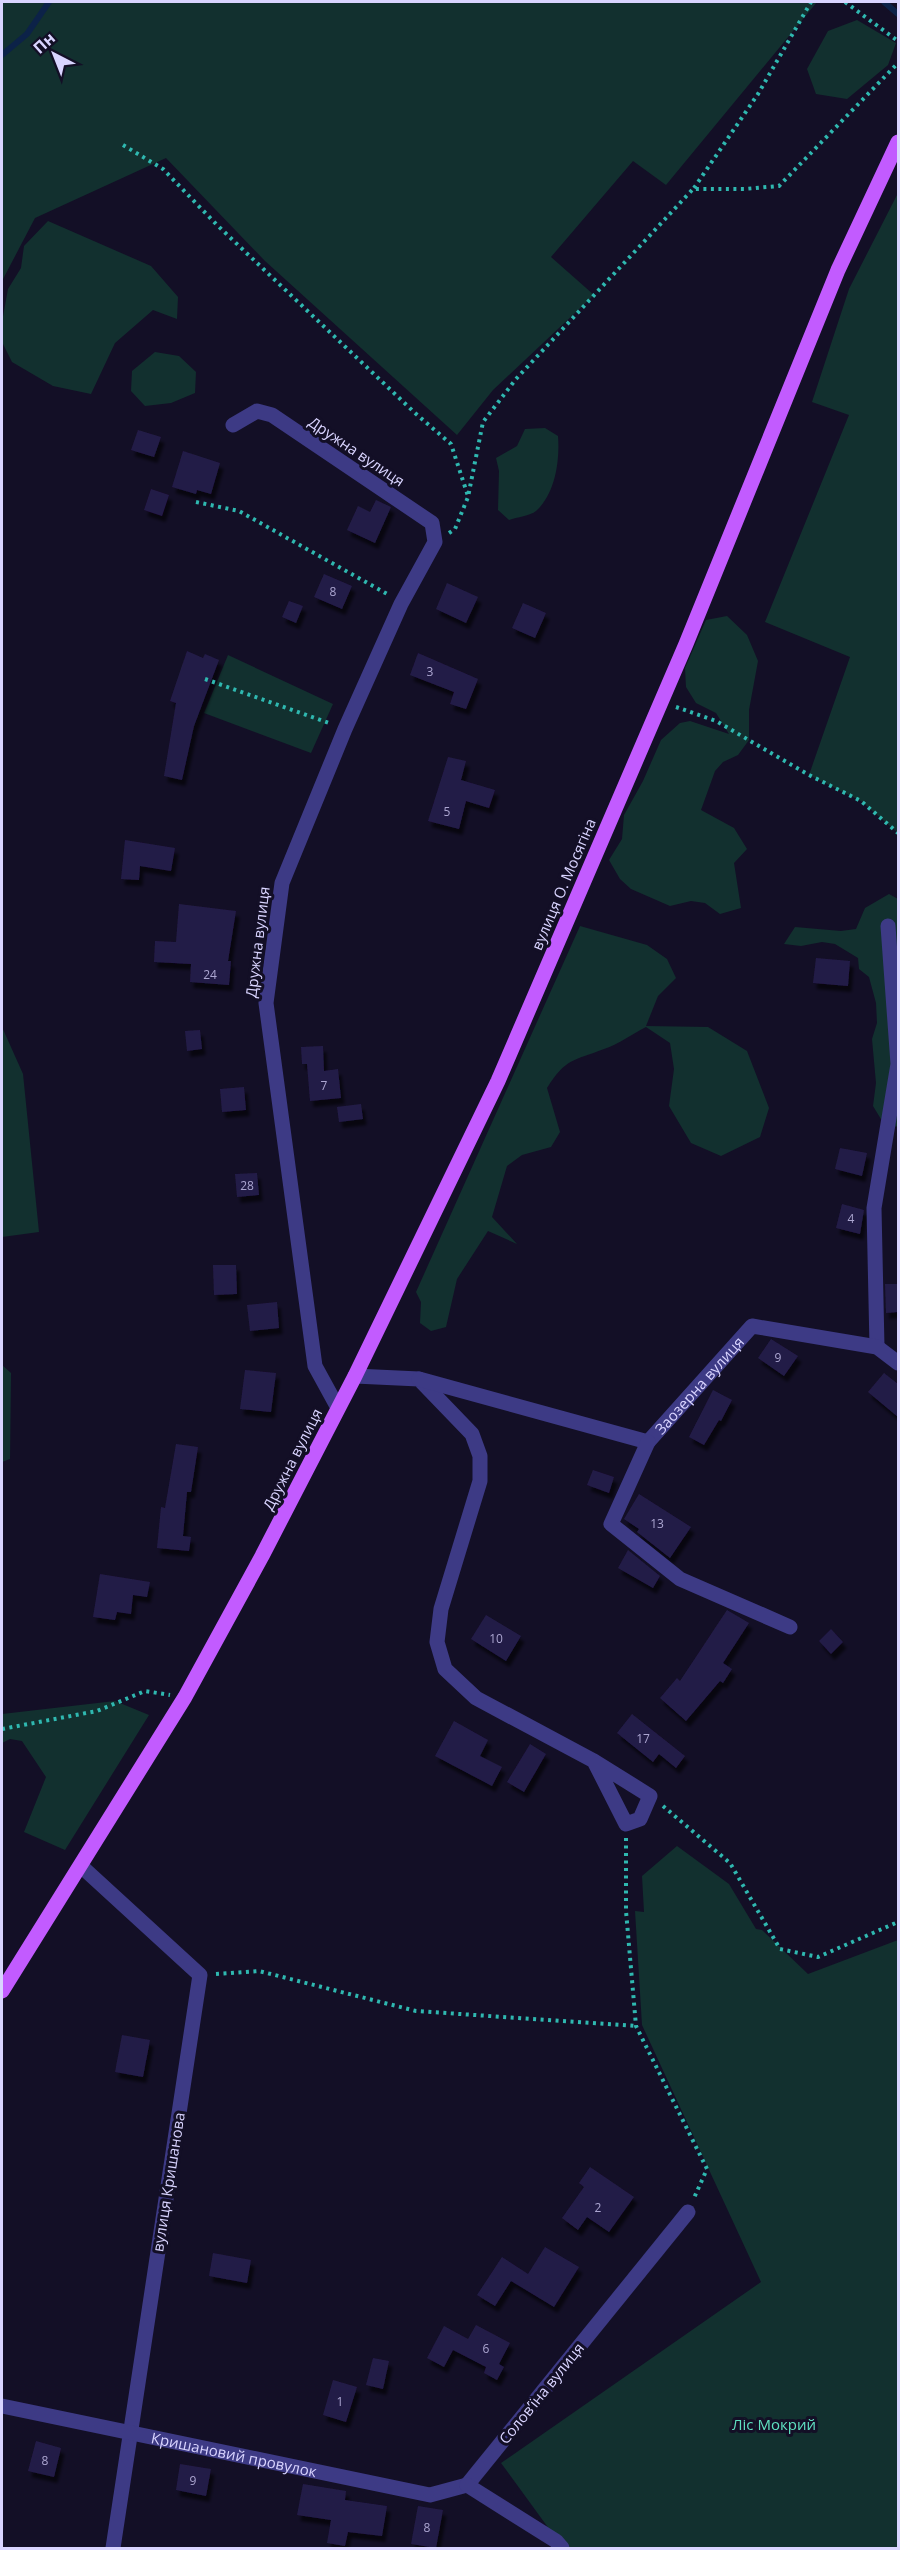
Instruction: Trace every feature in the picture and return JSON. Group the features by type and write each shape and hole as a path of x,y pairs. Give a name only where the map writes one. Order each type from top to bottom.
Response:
{"main road":[{"name":"вулиця О. Мосягіна","path":"338,1408 498,1081 661,702 838,270 898,142"},
{"name":"Дружна вулиця","path":"2,1992 185,1697 262,1556 338,1408"}],"street":[{"name":"Дружна вулиця","path":"233,425 256,411 272,415 432,523 435,542 402,604 345,729 282,883 266,1003 315,1366 338,1408"},
{"path":"877,1347 874,1208 898,1064 888,926"},
{"name":"Заозерна вулиця","path":"355,1376 419,1379 648,1442 752,1326 877,1347 898,1363"},
{"path":"419,1379 472,1434 480,1456 480,1481 441,1609 437,1642 445,1669 477,1698 594,1761 650,1796 640,1819 626,1824 594,1761"},
{"path":"648,1442 611,1524 680,1579 790,1627"},
{"path":"81,1866 200,1975"},
{"name":"вулиця Кришанова","path":"113,2548 200,1975"},
{"name":"Соловʼїна вулиця","path":"467,2485 688,2212"},
{"name":"Кришановий провулок","path":"2,2406 430,2495 467,2485"},
{"path":"467,2485 556,2541 562,2548"}],"path":[{"path":"435,542 455,529 468,497 483,423 516,379 693,189 758,94 811,2"},
{"path":"845,2 898,41"},
{"path":"693,189 779,186 898,63"},
{"path":"123,145 163,169 234,242 414,413 451,444 468,497"},
{"path":"196,502 239,511 402,604"},
{"path":"206,679 345,729"},
{"path":"661,702 717,721 809,775 861,801 898,833"},
{"path":"2,1729 97,1711 145,1691 185,1697"},
{"path":"650,1796 730,1863 780,1949 818,1957 898,1922"},
{"path":"626,1824 626,1911 636,2026 707,2169 688,2212"},
{"path":"200,1975 259,1971 416,2011 636,2026"}],"green space":[{"path":"2,2 817,2 666,185 633,161 551,257 594,295 493,390 457,435 265,261 166,158 35,218 2,281"},
{"path":"857,20 896,43 888,65 847,99 816,94 807,69 828,31"},
{"path":"898,193 898,833 861,801 809,775 850,657 765,622 849,415 812,402 849,289"},
{"path":"48,221 151,266 178,297 177,319 153,310 115,343 91,394 53,386 12,362 2,342 2,322 8,289 21,268 24,246"},
{"path":"155,352 179,356 196,372 195,393 171,403 145,406 131,391 132,371"},
{"path":"545,428 558,436 557,466 552,486 548,496 536,511 509,520 498,510 499,471 496,458 517,446 525,429"},
{"path":"727,616 747,635 758,661 749,710 749,740 738,755 723,762 715,771 701,810 734,828 747,849 734,863 741,908 720,914 705,903 691,901 670,906 631,889 620,879 609,860 622,839 624,815 643,781 661,740 680,723 690,721 729,734 716,713 696,703 686,687 685,668 706,620"},
{"path":"228,655 333,704 311,753 204,713"},
{"path":"889,894 898,899 898,1126 887,1129 873,1106 876,1083 872,1039 877,1023 876,1003 869,977 859,969 858,958 835,944 822,942 801,946 784,944 795,927 841,931 856,929 865,908"},
{"path":"580,926 647,945 667,959 676,978 658,996 646,1026 708,1027 747,1051 769,1108 760,1137 721,1156 691,1143 669,1106 674,1069 670,1043 646,1027 615,1044 571,1062 560,1071 547,1088 560,1132 551,1147 522,1155 507,1166 492,1217 517,1244 488,1231 457,1279 446,1327 431,1331 420,1323 421,1302 416,1292"},
{"path":"2,1027 23,1074 39,1232 2,1237"},
{"path":"2,1365 11,1373 10,1459 2,1462"},
{"path":"115,1701 149,1715 65,1850 24,1832 46,1777 22,1741 10,1739 2,1743 2,1714"},
{"name":"Ліс Мокрий","path":"677,1846 729,1884 756,1929 762,1930 808,1974 898,1940 898,2548 563,2548 501,2463 761,2282 642,2025 635,1911 644,1912 642,1876"}],"building":[{"path":"138,430 161,437 154,457 131,450"},
{"path":"183,451 220,463 211,494 197,490 196,494 172,487"},
{"path":"151,489 169,495 162,516 144,510"},
{"path":"376,500 391,507 375,543 347,530 358,506 370,512"},
{"path":"324,574 352,586 342,609 314,597"},
{"path":"447,583 478,597 466,623 436,609"},
{"path":"289,601 303,606 296,623 282,617"},
{"path":"523,603 546,613 535,638 512,628"},
{"path":"187,651 203,658 205,654 219,660 194,726 182,780 164,776 176,703 170,701"},
{"path":"418,653 478,679 466,709 450,704 454,692 410,675"},
{"path":"448,757 466,761 461,780 495,790 489,808 466,801 459,829 428,821"},
{"path":"125,840 175,848 171,871 140,866 139,880 121,879"},
{"path":"179,904 236,911 228,961 231,961 229,985 190,982 191,964 154,962 155,941 176,942"},
{"path":"816,958 850,961 848,986 813,983"},
{"path":"200,1030 202,1049 187,1051 185,1031"},
{"path":"323,1046 324,1071 338,1069 341,1098 310,1101 307,1064 302,1064 301,1047"},
{"path":"244,1087 246,1110 222,1112 220,1089"},
{"path":"361,1104 363,1119 339,1122 337,1107"},
{"path":"840,1148 867,1153 862,1176 835,1169"},
{"path":"257,1173 259,1195 237,1197 235,1174"},
{"path":"842,1204 864,1210 860,1234 836,1228"},
{"path":"213,1265 236,1265 237,1294 214,1295"},
{"path":"885,1284 898,1284 898,1312 886,1313"},
{"path":"277,1302 279,1328 250,1331 247,1305"},
{"path":"771,1339 798,1356 784,1376 758,1358"},
{"path":"245,1370 276,1373 271,1412 240,1409"},
{"path":"884,1373 898,1384 898,1417 868,1392"},
{"path":"713,1390 732,1400 704,1445 689,1437"},
{"path":"176,1444 198,1447 191,1492 187,1492 183,1536 191,1537 189,1551 157,1548 161,1507 165,1508"},
{"path":"593,1470 614,1477 609,1493 587,1485"},
{"path":"639,1494 691,1527 670,1558 637,1532 639,1529 624,1519"},
{"path":"628,1550 660,1576 653,1588 618,1568"},
{"path":"100,1574 150,1582 147,1597 133,1595 131,1614 117,1612 115,1620 93,1617"},
{"path":"727,1610 749,1623 723,1663 732,1669 723,1683 720,1681 686,1721 660,1698 677,1678 680,1681"},
{"path":"486,1615 521,1636 506,1661 471,1639"},
{"path":"831,1629 843,1642 831,1654 819,1641"},
{"path":"632,1714 685,1756 676,1768 659,1754 653,1762 617,1733"},
{"path":"454,1721 488,1740 480,1756 502,1767 492,1786 435,1756"},
{"path":"530,1744 546,1754 524,1792 507,1782"},
{"path":"122,2035 150,2040 143,2077 115,2072"},
{"path":"590,2167 634,2197 609,2232 587,2217 578,2230 562,2218 584,2187 579,2183"},
{"path":"545,2247 579,2267 554,2307 511,2281 495,2306 477,2295 502,2257 528,2274"},
{"path":"213,2253 251,2260 247,2283 209,2276"},
{"path":"476,2325 510,2343 499,2364 504,2367 497,2380 484,2373 486,2367 453,2350 444,2367 427,2358 444,2326 468,2339"},
{"path":"373,2358 389,2361 383,2389 366,2385"},
{"path":"333,2380 357,2387 346,2422 323,2415"},
{"path":"36,2441 61,2448 54,2477 28,2471"},
{"path":"180,2464 211,2469 206,2496 176,2490"},
{"path":"303,2484 346,2491 345,2500 387,2506 382,2536 348,2532 345,2546 327,2543 331,2520 297,2515"},
{"path":"418,2506 443,2510 436,2548 411,2544"}],"waterway":[{"path":"2,55 27,34 49,2"},
{"path":"884,2 898,14"}]}
